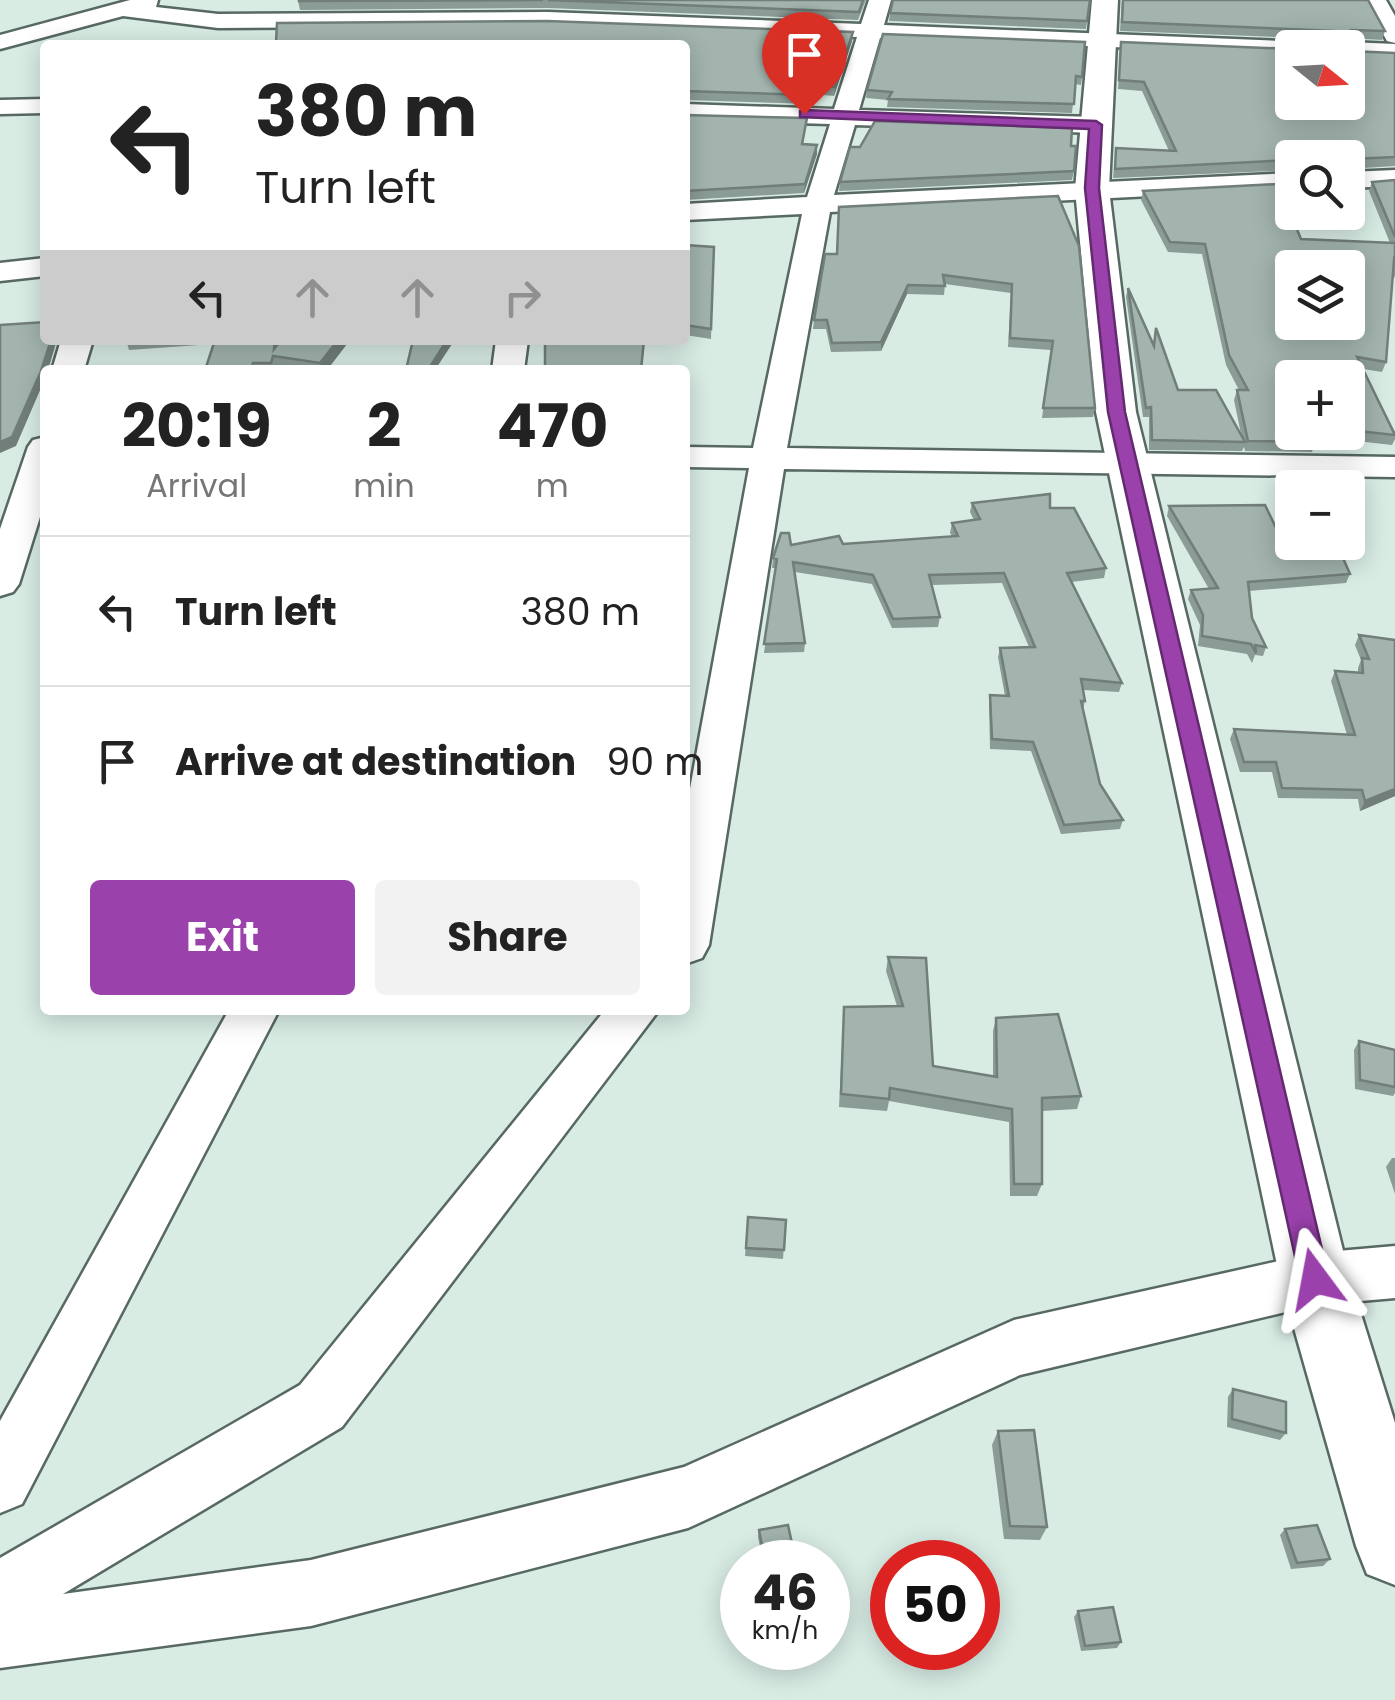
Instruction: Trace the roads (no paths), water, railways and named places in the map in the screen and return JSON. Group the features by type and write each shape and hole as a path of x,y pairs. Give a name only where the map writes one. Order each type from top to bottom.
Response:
{"main road":[{"path":"1103,19 1092,188 1116,412 1315,1279 1395,1546"}],"street":[{"path":"0,42 155,0"},
{"path":"1375,0 1395,36"},
{"path":"122,9 218,22 548,9 1103,19 1275,42"},
{"path":"546,40 548,9"},
{"path":"171,40 176,15"},
{"path":"690,916 768,459 818,204 874,16"},
{"path":"1365,50 1395,51"},
{"path":"0,107 40,106"},
{"path":"690,112 1096,125"},
{"path":"1365,179 1395,178"},
{"path":"690,212 1092,188 1275,183"},
{"path":"0,272 40,267"},
{"path":"690,457 1395,467"},
{"path":"0,584 40,471"},
{"path":"0,1482 251,1015"},
{"path":"0,1594 320,1406 630,1015"},
{"path":"0,1635 311,1593 688,1497 1014,1348 1315,1279 1395,1272"}]}
